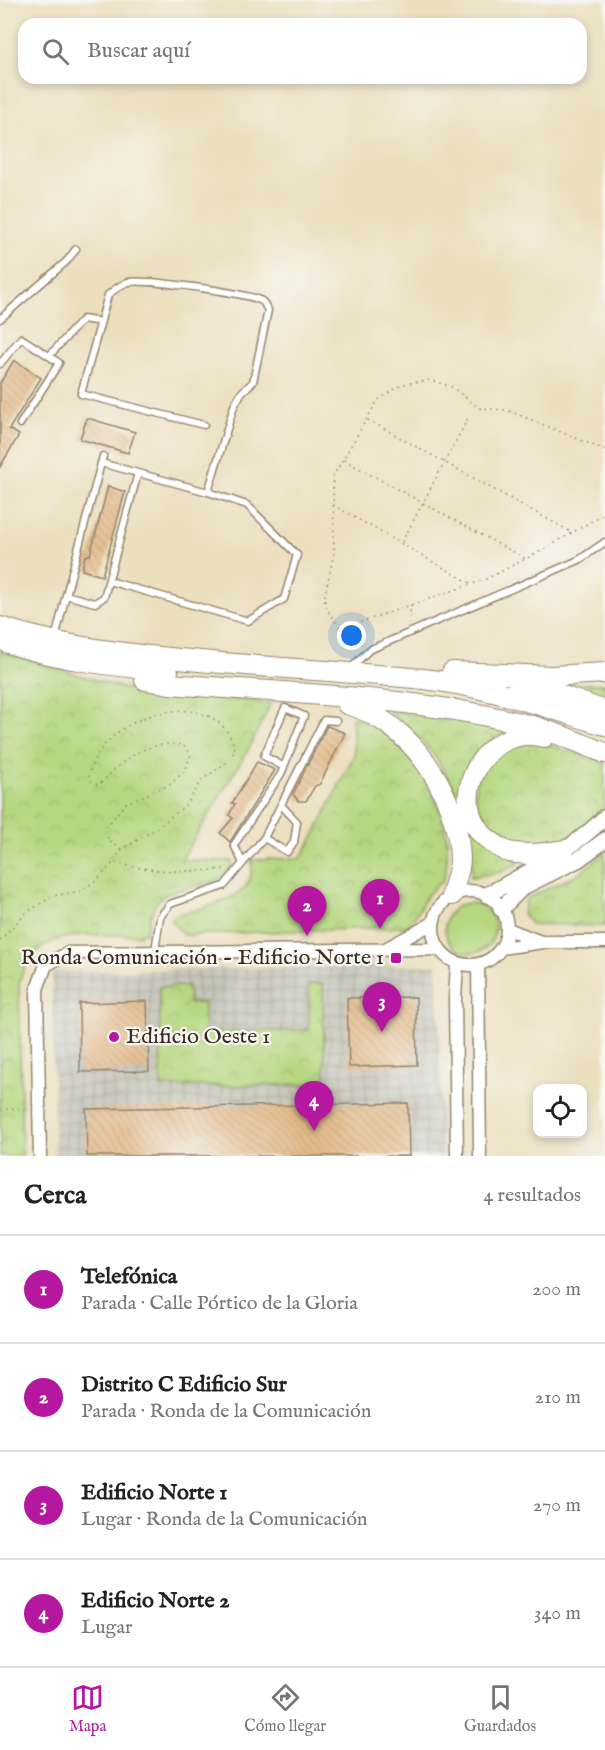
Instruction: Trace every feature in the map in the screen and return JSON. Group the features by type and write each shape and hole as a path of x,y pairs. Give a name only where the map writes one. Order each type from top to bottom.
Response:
{"highway":[{"path":"0,627 49,648 86,669 170,684 378,700 484,715 539,728 605,753"},
{"path":"0,641 49,648 426,680 488,689 605,725"},
{"path":"49,648 116,667 421,692 476,700 541,715 605,737"},
{"path":"236,665 355,664 465,673 552,676 605,674"},
{"path":"465,673 543,689 605,711"},
{"path":"324,697 362,708 388,724 416,750 440,785 455,824 460,861 452,895"},
{"path":"564,850 533,854 507,852 485,838 472,817 468,795 472,773 483,756 500,743 522,736 540,736 605,753"}],"street":[{"path":"487,895 564,850 588,834 605,817"},
{"path":"501,909 523,887 579,859 605,840"},
{"path":"472,891 487,895 501,909 508,929 501,948 494,956 478,964 457,963 448,959 438,949 433,936 433,923 437,912 452,895 472,891"},
{"path":"384,950 433,923"},
{"path":"508,929 543,942"},
{"path":"501,948 543,942 605,942"},
{"path":"40,1156 37,989 46,965 68,953 438,949"},
{"path":"457,963 455,999 458,1156"},
{"path":"478,964 480,1156"}],"lane":[{"path":"0,319 67,261 76,249"},
{"path":"204,425 81,394 108,295 129,282 186,286 251,297 263,302 268,310 253,382 242,392 234,406 208,492"},
{"path":"49,356 83,318 101,322"},
{"path":"0,364 21,338 59,363 20,424"},
{"path":"49,648 66,595 102,460 247,505 297,555 284,599 248,621 109,581"},
{"path":"66,595 95,603 100,602 109,581 138,473"},
{"path":"355,664 369,650 579,560 605,542"},
{"path":"242,866 234,845 284,767 304,716 285,708 264,756 284,767"},
{"path":"155,951 160,916 170,904 224,886 264,838 324,720 336,721"},
{"path":"264,838 287,852 294,842 297,822 282,806"}],"path":[{"path":"369,650 341,629 328,611 324,599 334,554 333,476 378,400 403,384 430,380 452,387 479,408 507,410 605,450"},
{"path":"401,543 468,418"},
{"path":"367,420 573,532"},
{"path":"343,460 526,559"},
{"path":"332,504 472,584"},
{"path":"341,629 472,584 526,559 605,513"},
{"path":"408,633 411,604"},
{"path":"0,940 26,912 53,896 81,891 97,880 114,862 122,849 153,831 186,804 203,779 229,761 235,750 231,734 220,724 184,709 164,711 144,718 109,739 96,754 89,778 93,783 99,785 120,764 138,752 154,746 170,743 183,745 191,754 185,771 169,785 126,803 107,826 106,835 110,842 122,849"},
{"path":"114,862 141,870 175,872 242,866"},
{"path":"0,1109 39,1109"}],"shaded area":[{"path":"437,965 443,1156 55,1156 52,972"}],"green space":[{"path":"0,651 122,688 271,703 248,750 181,860 232,861 230,869 215,880 173,892 161,898 150,916 146,932 138,935 66,937 51,942 37,951 27,964 19,983 22,1156 0,1156"},
{"path":"551,684 605,684 605,702"},
{"path":"388,711 441,716 516,729 487,743 474,756 464,775 460,798 465,814 520,863 501,872 471,877 472,860 466,823 452,787 422,741"},
{"path":"352,717 382,730 412,760 424,778 435,798 447,840 447,861 443,881 430,892 407,927 183,935 171,920 174,915 212,905 240,892 250,878 252,860 301,858 354,755"},
{"path":"535,741 605,762 605,805 583,828 552,844 525,846 503,839 487,824 477,805 476,784 485,764 504,749"},
{"path":"605,853 605,926 531,924 523,914 526,899 578,874"},
{"path":"470,903 488,910 495,928 488,946 470,953 452,946 445,928 452,910"},
{"path":"309,984 323,984 325,1084 161,1087 159,987 188,986 189,1003 204,1003 205,1032 309,1030"}],"building":[{"path":"14,360 41,378 9,429 19,435 0,467 0,383"},
{"path":"87,418 135,432 128,453 80,439"},
{"path":"108,486 125,492 102,576 82,570 85,556 90,555"},
{"path":"327,726 345,733 320,784 315,786 306,801 298,801 293,794"},
{"path":"257,762 275,770 230,842 220,833 233,818 229,815 235,804 232,803"},
{"path":"416,997 417,1065 349,1067 347,998"},
{"name":"Edificio Oeste 1","path":"147,1001 149,1071 80,1072 79,1003"},
{"path":"408,1103 409,1156 87,1156 86,1109"}],"place":[{"name":"Telefónica","path":"380,929"},
{"name":"Distrito C Edificio Sur","path":"307,936"},
{"name":"Ronda Comunicación - Edificio Norte 1","path":"396,958"},
{"name":"Edificio Norte 1","path":"382,1032"},
{"name":"Edificio Oeste 1","path":"114,1037"},
{"name":"Edificio Norte 2","path":"314,1131"}]}
